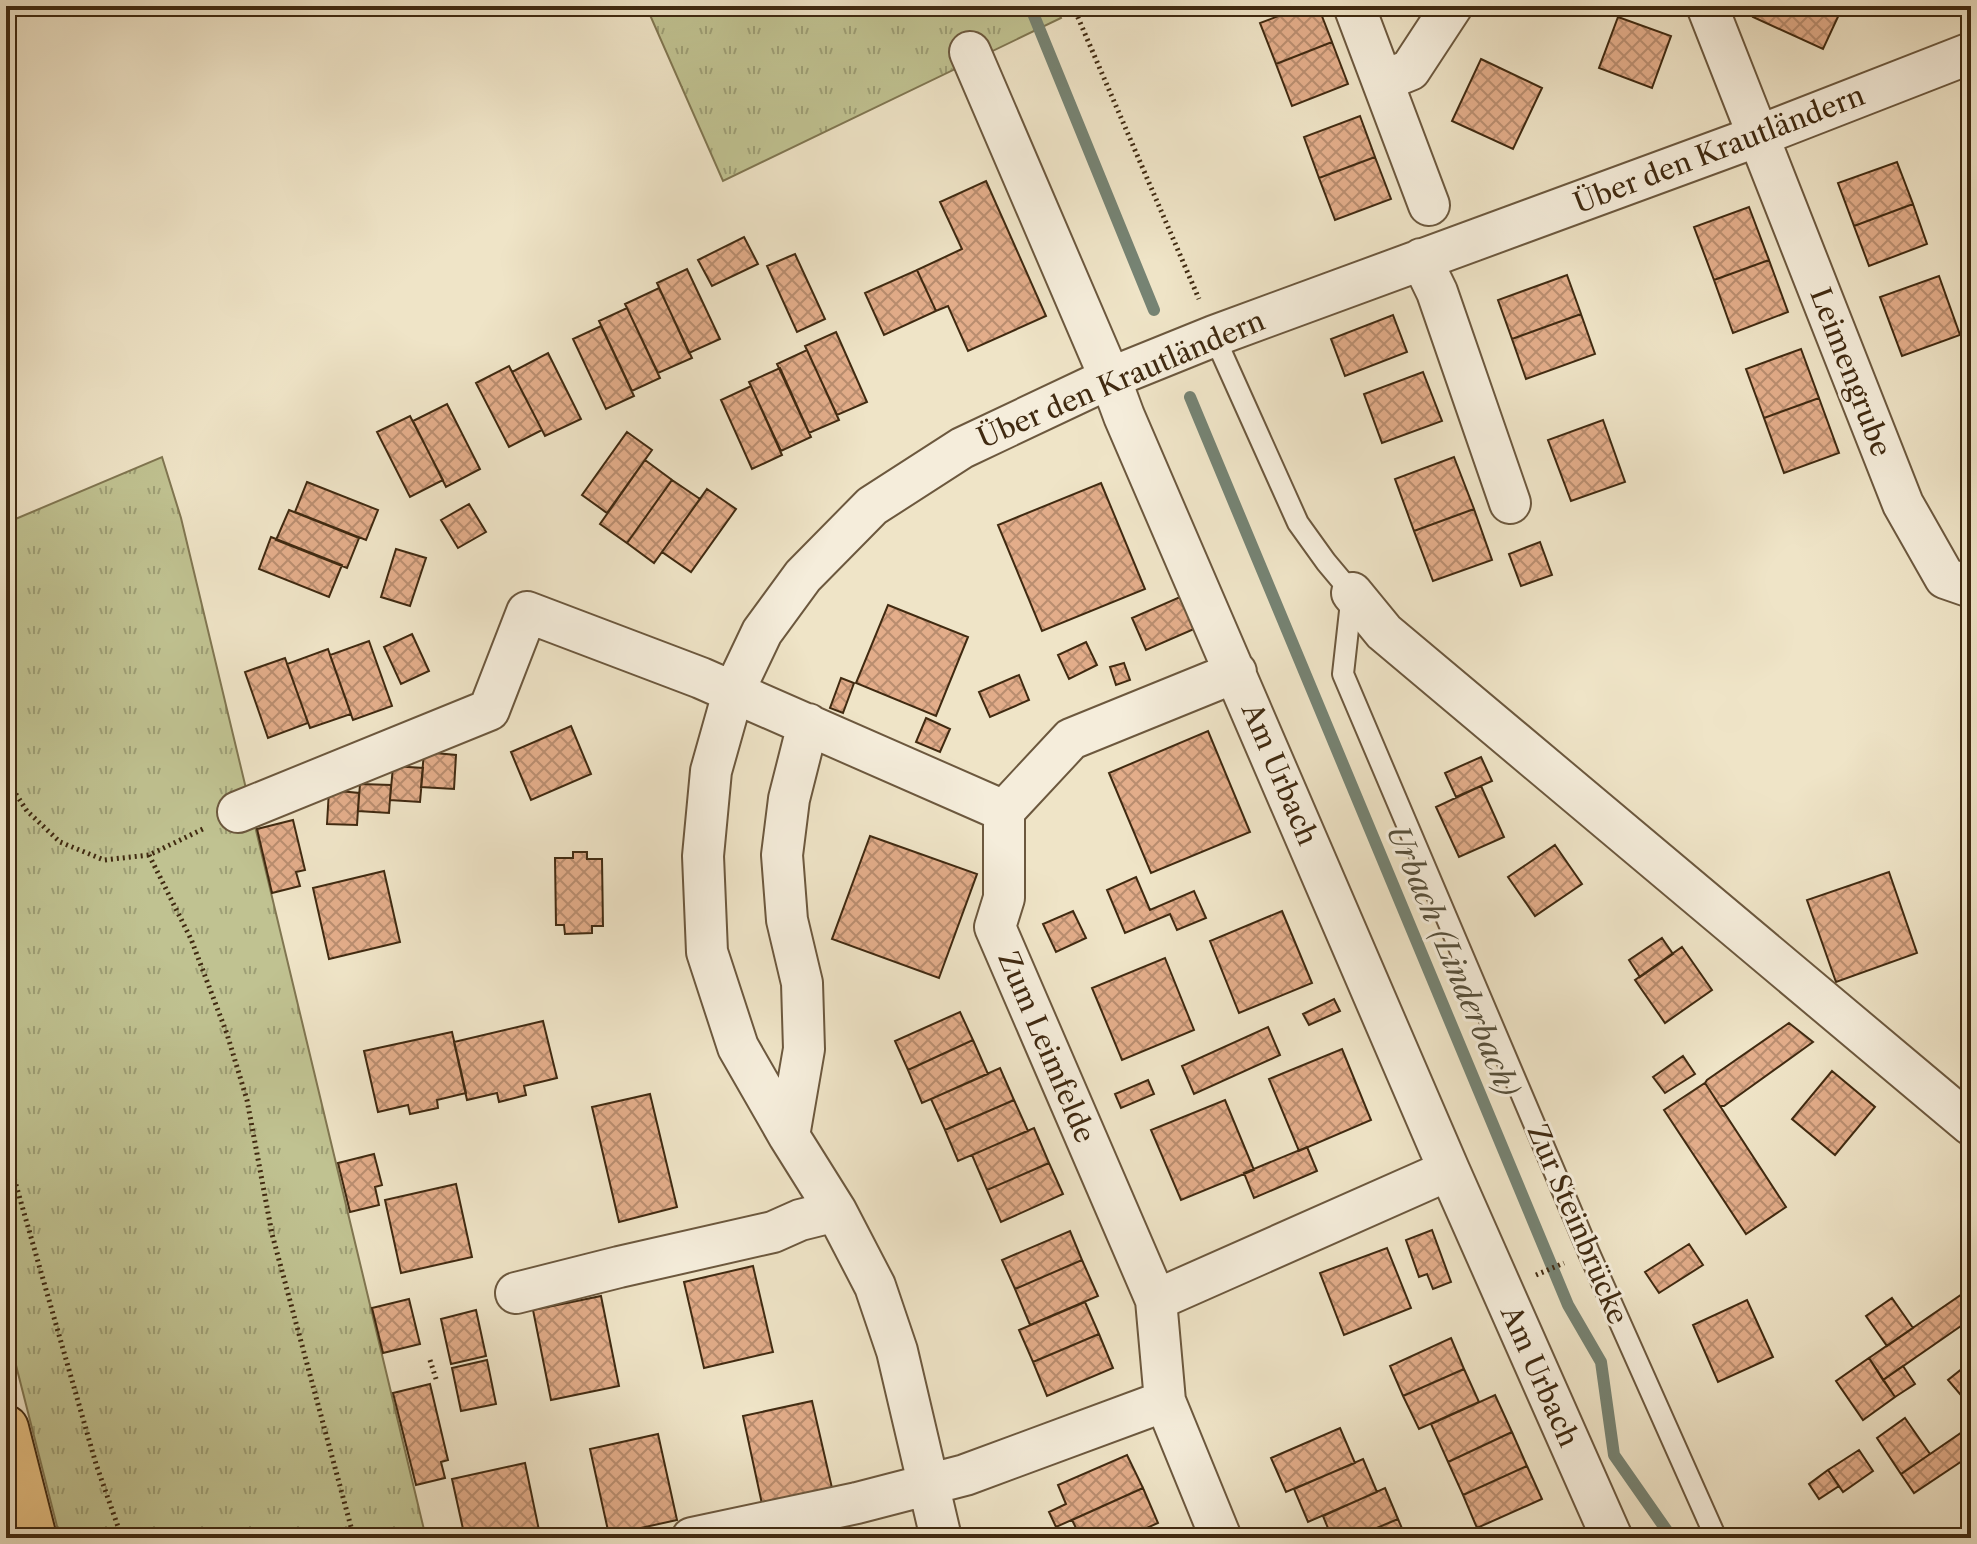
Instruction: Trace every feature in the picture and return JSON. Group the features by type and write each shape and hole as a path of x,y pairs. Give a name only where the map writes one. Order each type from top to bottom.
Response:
{"highway":[{"path":"6,1428 34,1538"}],"street":[{"path":"1354,6 1429,205"},
{"path":"1383,81 1410,70 1452,6"},
{"name":"Leimengrube","path":"1707,6 1903,504 1945,578 1971,587"},
{"name":"Am Urbach","path":"970,52 1449,1170 1612,1538"},
{"name":"Über den Krautländern","path":"941,1538 897,1351 875,1286 836,1211 738,1047 707,952 703,856 711,771 733,693 762,632 803,576 872,506 962,448 1110,378 1214,336 1758,136 1971,53"},
{"path":"1421,259 1437,292 1510,503"},
{"path":"1352,593 1384,632 1971,1125"},
{"path":"238,812 489,710 527,612 701,678 1004,811 1071,739 1236,672"},
{"path":"789,1136 804,1049 802,983 787,920 782,855 789,799 808,724"},
{"name":"Zum Leimfelde","path":"1004,811 1004,898 995,927 1156,1300 1165,1401 1221,1538"},
{"path":"1156,1300 1449,1170"},
{"path":"516,1293 773,1232 800,1220 836,1211"},
{"path":"692,1538 929,1486 1165,1401"}],"lane":[{"path":"1214,336 1298,523 1352,593"},
{"name":"Zur Steinbrücke","path":"1352,593 1343,674 1589,1253 1716,1538"}],"path":[{"path":"1073,6 1214,336"},
{"path":"6,779 27,811 60,842 104,860 149,855 238,812"},
{"path":"149,855 191,939 227,1034 247,1100 272,1234 354,1538"},
{"path":"6,1150 96,1464 122,1538"},
{"path":"1527,1279 1568,1261"},
{"path":"430,1360 437,1382"}],"green space":[{"path":"646,6 1056,6 1061,18 723,181"},
{"path":"162,457 181,518 426,1538 60,1538 6,1326 6,523"}],"building":[{"path":"1305,6 1318,6 1332,42 1276,64 1260,23"},
{"path":"1758,6 1843,6 1823,49 1753,17"},
{"path":"1618,17 1671,36 1652,88 1599,68"},
{"path":"1332,42 1348,84 1292,106 1276,64"},
{"path":"1481,59 1542,88 1513,149 1452,121"},
{"path":"1360,116 1375,157 1319,178 1304,137"},
{"path":"1375,157 1391,199 1335,220 1319,178"},
{"path":"1897,162 1913,204 1854,226 1838,183"},
{"path":"986,181 1046,316 968,351 948,306 936,311 917,270 962,249 940,202"},
{"path":"1913,204 1927,244 1869,266 1854,226"},
{"path":"1749,207 1769,260 1714,280 1694,227"},
{"path":"744,237 758,264 712,286 698,260"},
{"path":"795,254 825,319 797,332 767,266"},
{"path":"1769,260 1788,312 1733,333 1714,280"},
{"path":"687,269 720,339 689,353 657,283"},
{"path":"917,270 936,311 884,335 865,293"},
{"path":"1567,275 1581,314 1512,339 1498,300"},
{"path":"1939,276 1960,335 1902,356 1880,297"},
{"path":"659,288 692,358 658,373 625,304"},
{"path":"627,308 660,378 632,391 599,321"},
{"path":"1581,314 1595,354 1526,379 1512,339"},
{"path":"1393,315 1407,352 1345,376 1331,339"},
{"path":"601,326 634,396 606,409 573,339"},
{"path":"836,332 867,402 837,415 805,346"},
{"path":"1801,349 1819,398 1764,418 1746,369"},
{"path":"807,350 839,420 809,433 777,364"},
{"path":"548,353 581,419 545,436 512,372"},
{"path":"509,366 542,430 509,447 476,383"},
{"path":"780,368 811,437 781,451 749,382"},
{"path":"1423,372 1442,421 1382,443 1364,394"},
{"path":"751,386 782,455 752,469 721,400"},
{"path":"1819,398 1839,453 1784,473 1764,418"},
{"path":"447,404 480,469 446,487 413,421"},
{"path":"410,416 443,480 410,497 377,432"},
{"path":"1603,420 1625,482 1571,501 1548,440"},
{"path":"627,432 652,450 607,513 582,495"},
{"path":"1454,457 1474,509 1414,531 1395,479"},
{"path":"645,460 672,480 627,543 600,524"},
{"path":"672,480 700,499 654,563 627,543"},
{"path":"307,482 378,510 366,540 295,512"},
{"path":"1101,483 1145,589 1042,631 998,525"},
{"path":"707,489 736,509 691,572 662,552"},
{"path":"469,504 486,532 458,548 441,520"},
{"path":"1474,509 1492,560 1433,581 1414,531"},
{"path":"289,510 359,538 347,568 276,540"},
{"path":"271,537 342,565 329,597 259,569"},
{"path":"1540,542 1552,575 1521,586 1509,554"},
{"path":"396,549 426,558 410,606 381,597"},
{"path":"1180,597 1194,629 1146,650 1132,618"},
{"path":"888,605 968,637 936,716 856,683"},
{"path":"412,634 429,671 401,684 384,647"},
{"path":"369,641 392,706 353,720 330,655"},
{"path":"1086,642 1097,665 1069,679 1058,655"},
{"path":"328,649 351,714 310,728 287,664"},
{"path":"285,658 308,723 268,738 245,672"},
{"path":"1124,663 1130,680 1116,685 1110,667"},
{"path":"1019,675 1029,700 990,717 979,692"},
{"path":"841,678 854,683 843,713 830,708"},
{"path":"926,718 950,729 940,752 916,742"},
{"path":"571,726 591,774 531,800 511,752"},
{"path":"1208,731 1250,832 1151,873 1109,773"},
{"path":"424,752 456,755 454,789 421,787"},
{"path":"1481,757 1492,781 1456,797 1445,773"},
{"path":"393,766 423,768 420,802 390,800"},
{"path":"360,784 391,785 389,813 358,811"},
{"path":"1481,786 1504,837 1459,857 1436,807"},
{"path":"329,790 359,793 357,825 327,824"},
{"path":"293,820 305,870 296,872 300,886 272,893 257,829"},
{"path":"870,836 977,874 939,978 832,939"},
{"path":"1555,845 1582,884 1535,916 1508,877"},
{"path":"573,852 587,852 587,859 602,859 603,926 592,926 592,933 565,934 564,925 556,925 555,858 573,858"},
{"path":"384,871 400,942 329,959 313,888"},
{"path":"1889,872 1917,953 1836,982 1807,900"},
{"path":"1136,877 1150,910 1194,891 1206,918 1177,930 1170,914 1125,933 1107,890"},
{"path":"1073,911 1086,938 1056,952 1043,924"},
{"path":"1282,911 1312,983 1239,1013 1210,941"},
{"path":"1662,938 1673,954 1640,977 1629,960"},
{"path":"1682,947 1712,990 1665,1023 1635,980"},
{"path":"1165,958 1194,1030 1122,1060 1092,988"},
{"path":"1334,999 1340,1011 1309,1025 1303,1014"},
{"path":"960,1012 973,1040 908,1070 895,1041"},
{"path":"543,1021 557,1078 524,1086 526,1095 499,1102 497,1093 467,1100 454,1042"},
{"path":"1789,1023 1813,1042 1720,1106 1705,1083 1707,1080"},
{"path":"1268,1027 1280,1055 1194,1094 1182,1066"},
{"path":"452,1032 466,1093 437,1100 438,1108 410,1114 408,1105 378,1112 364,1051"},
{"path":"973,1040 988,1074 922,1103 908,1070"},
{"path":"1342,1049 1371,1120 1299,1151 1269,1079"},
{"path":"1683,1056 1695,1074 1665,1093 1653,1077"},
{"path":"1000,1068 1014,1100 945,1130 931,1099"},
{"path":"1832,1071 1875,1107 1835,1155 1792,1119"},
{"path":"1148,1080 1154,1094 1121,1108 1115,1094"},
{"path":"1705,1083 1786,1207 1746,1234 1664,1110"},
{"path":"650,1094 677,1207 619,1222 592,1107"},
{"path":"1014,1100 1028,1131 958,1161 945,1130"},
{"path":"1225,1100 1254,1170 1181,1200 1151,1130"},
{"path":"1034,1128 1049,1163 987,1190 972,1155"},
{"path":"1307,1147 1317,1171 1254,1198 1244,1173"},
{"path":"374,1154 382,1185 375,1187 379,1205 350,1212 338,1163"},
{"path":"1049,1163 1063,1194 1001,1222 987,1190"},
{"path":"456,1184 472,1257 401,1273 385,1200"},
{"path":"1432,1230 1451,1282 1433,1289 1427,1274 1419,1277 1406,1240"},
{"path":"1070,1231 1082,1260 1015,1289 1002,1260"},
{"path":"1689,1244 1703,1265 1659,1293 1645,1272"},
{"path":"1387,1248 1411,1308 1344,1335 1320,1273"},
{"path":"1082,1260 1098,1296 1030,1325 1015,1289"},
{"path":"753,1266 773,1352 704,1368 684,1282"},
{"path":"1971,1288 1971,1319 1883,1380 1869,1358"},
{"path":"601,1296 619,1386 551,1400 533,1310"},
{"path":"1892,1298 1913,1328 1887,1346 1866,1316"},
{"path":"409,1299 420,1344 383,1353 372,1308"},
{"path":"1747,1300 1773,1357 1718,1382 1693,1325"},
{"path":"1085,1302 1099,1334 1033,1362 1019,1330"},
{"path":"476,1310 486,1356 451,1364 441,1319"},
{"path":"1099,1334 1113,1368 1047,1396 1033,1362"},
{"path":"1451,1338 1464,1369 1403,1396 1390,1366"},
{"path":"1869,1358 1895,1397 1863,1420 1836,1381"},
{"path":"487,1360 496,1404 461,1411 452,1368"},
{"path":"1968,1364 1971,1368 1971,1407 1948,1380"},
{"path":"1903,1366 1915,1384 1895,1397 1883,1380"},
{"path":"1464,1369 1479,1402 1419,1429 1403,1396"},
{"path":"430,1384 448,1460 441,1462 445,1478 416,1485 393,1393"},
{"path":"1495,1395 1512,1432 1448,1462 1431,1424"},
{"path":"812,1401 832,1488 762,1504 743,1416"},
{"path":"1905,1418 1930,1454 1901,1474 1877,1438"},
{"path":"1971,1426 1971,1455 1914,1493 1901,1474"},
{"path":"1340,1428 1355,1463 1286,1492 1271,1458"},
{"path":"1512,1432 1527,1466 1463,1495 1448,1462"},
{"path":"658,1434 677,1520 609,1535 590,1449"},
{"path":"1859,1450 1873,1471 1843,1492 1828,1470"},
{"path":"1127,1455 1143,1488 1056,1527 1049,1512 1066,1504 1058,1485"},
{"path":"1363,1459 1377,1492 1308,1522 1294,1489"},
{"path":"525,1463 540,1535 465,1538 452,1479"},
{"path":"1527,1466 1542,1499 1477,1528 1463,1495"},
{"path":"1828,1470 1839,1486 1819,1499 1809,1484"},
{"path":"1143,1488 1158,1523 1124,1538 1081,1538 1072,1520"},
{"path":"1385,1488 1398,1519 1353,1538 1332,1538 1323,1516"},
{"path":"1398,1519 1406,1538 1353,1538"},
{"path":"815,1523 817,1534 845,1527 847,1538 788,1538"}],"waterway":[{"name":"Urbach (Linderbach)","path":"1030,6 1154,310"},
{"name":"Urbach (Linderbach)","path":"1190,397 1568,1305 1601,1362 1614,1455 1672,1538"}]}
